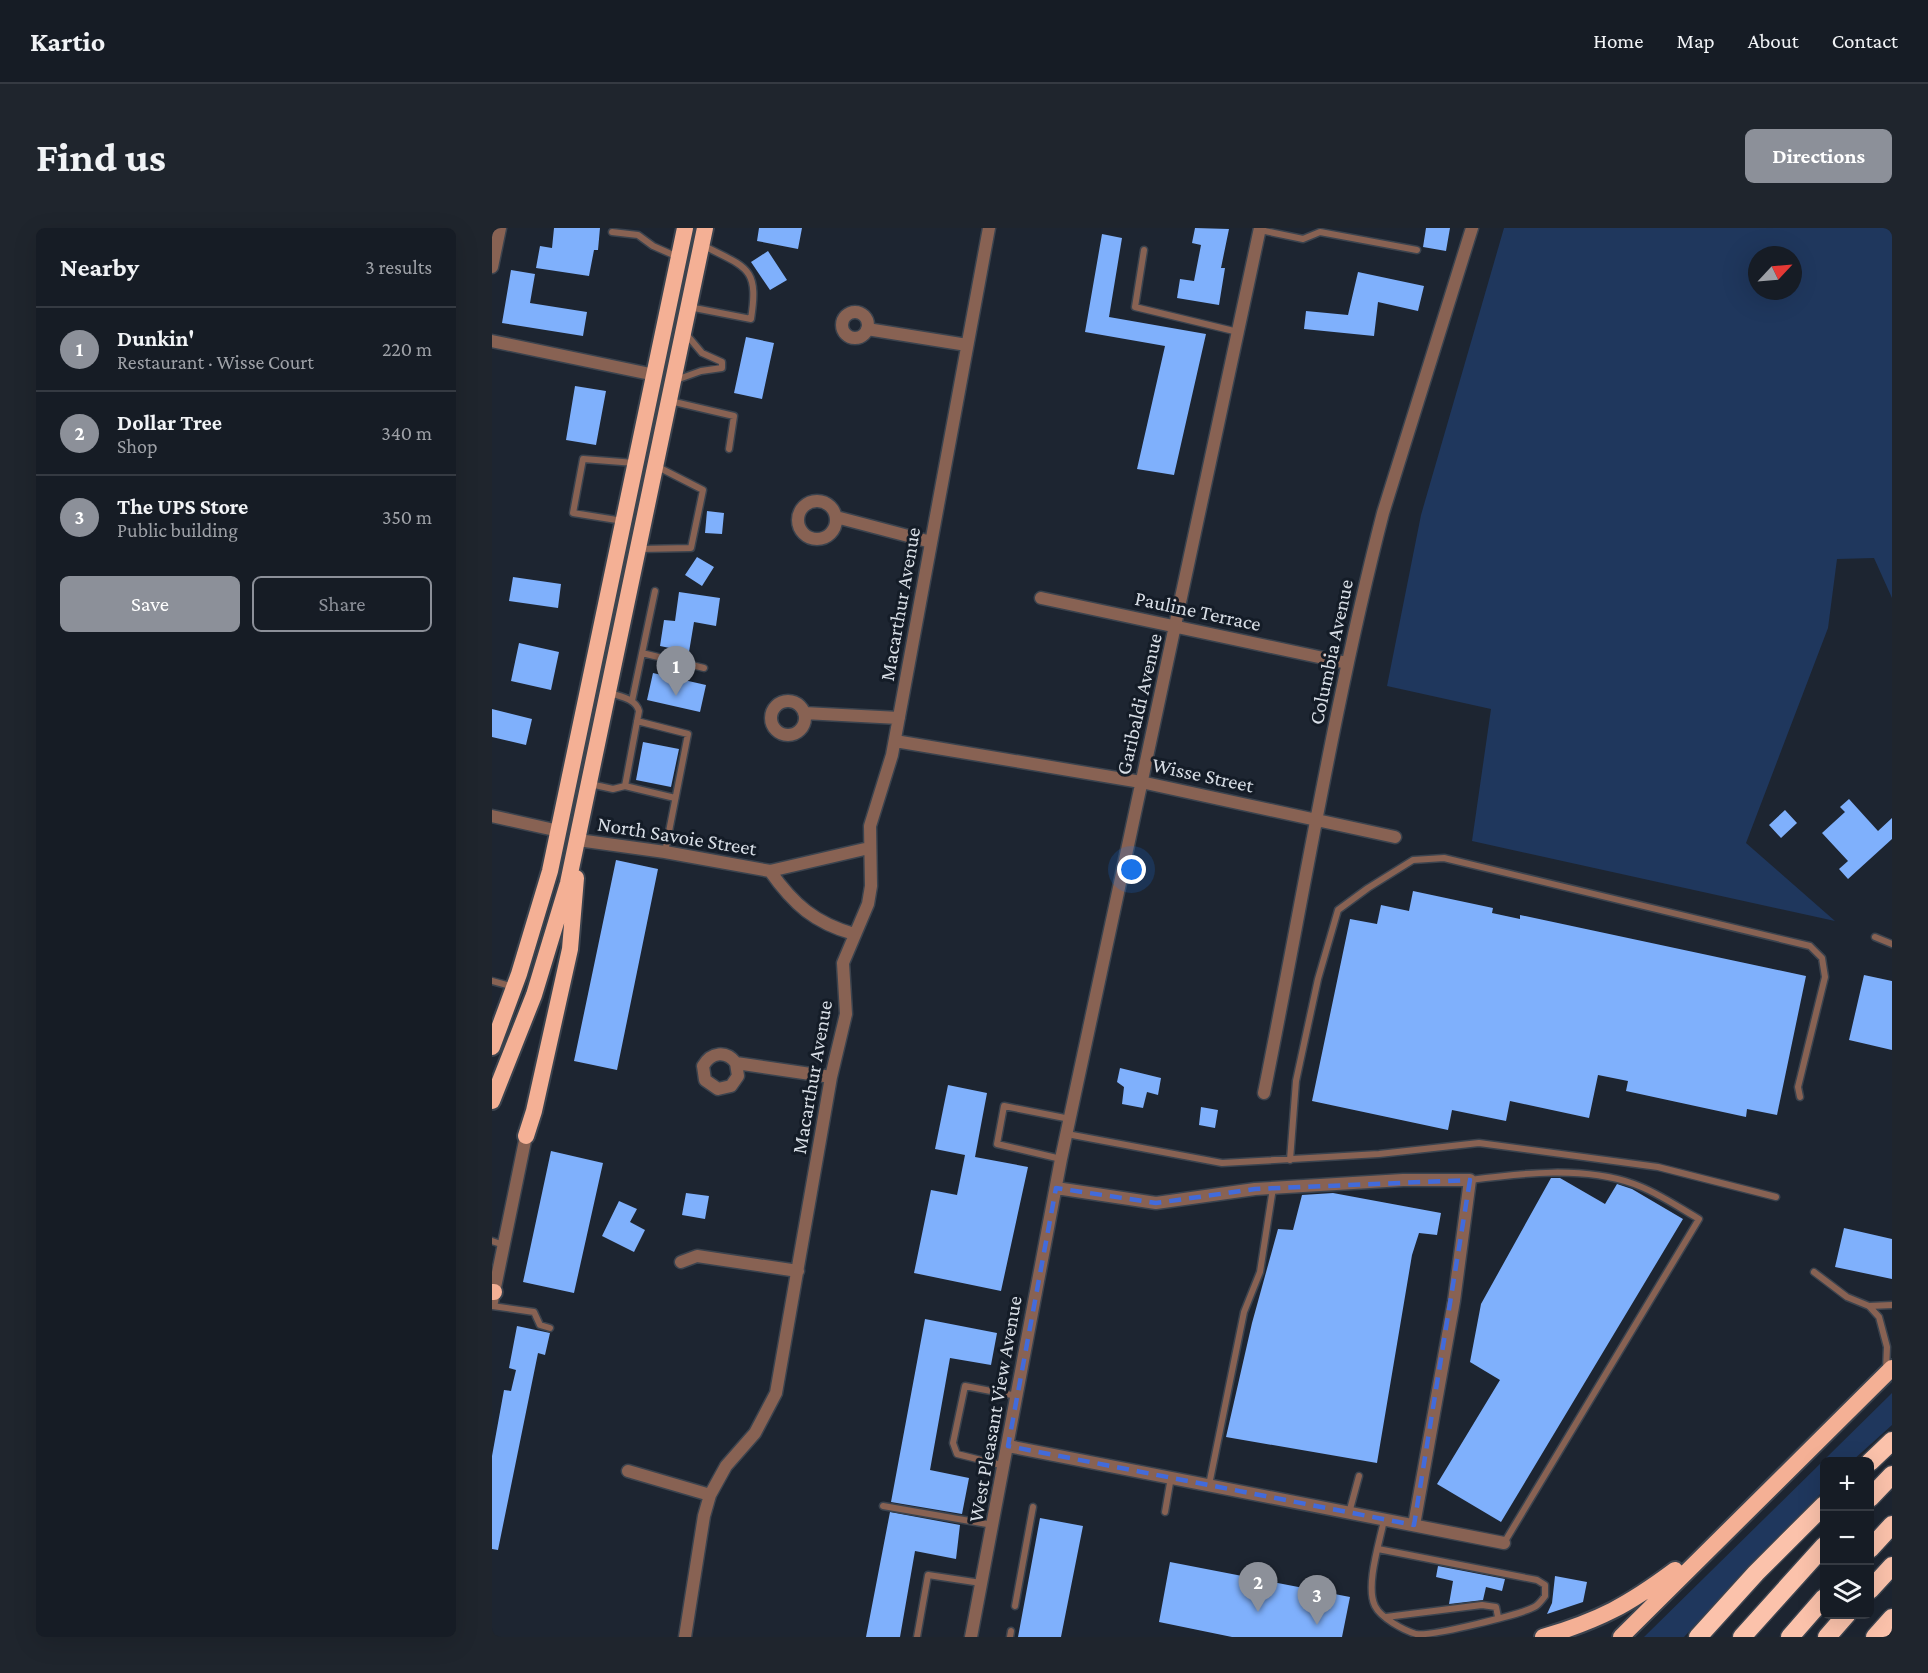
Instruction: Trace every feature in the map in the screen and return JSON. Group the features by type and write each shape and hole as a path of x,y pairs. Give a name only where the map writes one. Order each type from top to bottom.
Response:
{"highway":[{"path":"492,1047 515,987 539,912 559,831 685,228"},
{"path":"492,1101 538,986 578,840 703,236"},
{"path":"526,1136 534,1111 570,949 575,920 578,840"},
{"path":"1621,1637 1889,1371"},
{"path":"1874,1457 1892,1441"},
{"path":"1543,1637 1599,1619 1640,1595 1677,1569 1783,1474"},
{"path":"1874,1493 1892,1475"},
{"path":"1698,1637 1756,1573 1820,1509"},
{"path":"1874,1544 1892,1525"},
{"path":"1742,1637 1820,1550"},
{"path":"1874,1585 1892,1566"},
{"path":"1790,1637 1820,1603"},
{"path":"1875,1637 1892,1618"},
{"path":"1827,1637 1843,1619"}],"street":[{"path":"492,267 500,228"},
{"name":"Macarthur Avenue","path":"685,1637 704,1516 710,1495 726,1466 755,1433 776,1393 831,1077 846,1014 843,963 868,904 871,886 870,826 895,741 989,228"},
{"name":"Columbia Avenue","path":"1264,1093 1347,663 1383,513 1472,228"},
{"name":"Garibaldi Avenue","path":"1056,1188 1260,229"},
{"path":"867,329 967,345"},
{"path":"492,341 655,375"},
{"path":"836,517 931,542"},
{"name":"Pauline Terrace","path":"1041,597 1347,663"},
{"path":"804,713 899,718"},
{"name":"Wisse Street","path":"895,741 1141,782 1395,837"},
{"path":"492,816 559,831"},
{"name":"North Savoie Street","path":"578,840 665,852 770,872 869,848"},
{"name":"North Savoie Street","path":"770,872 789,897 817,921 854,934"},
{"path":"736,1063 831,1077"},
{"path":"493,1298 498,1243 526,1136"},
{"path":"1056,1188 1156,1203 1273,1188 1403,1180 1470,1180 1454,1301 1414,1525"},
{"name":"West Pleasant View Avenue","path":"971,1637 1056,1188"},
{"path":"681,1262 697,1256 798,1271"},
{"path":"1008,1446 1504,1543"},
{"path":"628,1471 710,1495"}],"lane":[{"path":"1260,229 1303,239 1320,232 1417,250"},
{"path":"612,231 638,232 652,246 679,257"},
{"path":"689,307 751,319 756,288 744,266 703,236"},
{"path":"1144,250 1135,307 1238,332"},
{"path":"673,382 700,371 722,368 722,362 702,353 683,331"},
{"path":"669,401 735,416 729,448"},
{"path":"624,521 573,513 583,459 636,463"},
{"path":"639,549 691,548 703,490 655,466"},
{"path":"632,701 655,591"},
{"path":"642,653 704,668"},
{"path":"609,692 638,705 625,786"},
{"path":"637,721 687,734 665,852"},
{"path":"590,784 613,789 625,786 675,798"},
{"path":"1290,1160 1296,1080 1318,979 1338,910 1413,860 1444,858 1810,946 1822,958 1825,977 1798,1088 1800,1097"},
{"path":"1875,937 1892,944"},
{"path":"492,981 515,987"},
{"path":"1061,1159 997,1144 1004,1106 1070,1119"},
{"path":"1067,1134 1201,1161 1236,1164 1479,1143 1658,1167 1776,1197"},
{"path":"1470,1180 1548,1173 1612,1179 1644,1188 1699,1219 1504,1543"},
{"path":"1209,1485 1244,1312 1260,1272 1273,1188"},
{"path":"1814,1272 1847,1297 1869,1306 1892,1305"},
{"path":"493,1298 534,1312 540,1325 550,1328"},
{"path":"1869,1306 1879,1317 1887,1347 1889,1371"},
{"path":"1005,1466 957,1454 953,1443 965,1386 1017,1396"},
{"path":"1349,1513 1359,1476"},
{"path":"1164,1512 1172,1477"},
{"path":"883,1506 993,1525"},
{"path":"1015,1606 1033,1507"},
{"path":"1378,1549 1506,1572 1537,1580 1545,1585 1545,1596 1537,1606 1520,1613 1426,1635 1407,1630 1386,1617 1375,1606 1371,1593 1378,1549 1384,1519"},
{"path":"917,1637 928,1575 982,1583"},
{"path":"1386,1617 1482,1605 1496,1607 1498,1617"}],"highlighted area":[{"path":"1470,1180 1414,1525 1008,1446 1056,1188 1156,1203 1255,1189"}],"shaded area":[{"path":"1504,228 1892,228 1892,598 1874,558 1837,559 1828,628 1746,843 1835,921 1472,841 1491,709 1387,686 1421,515"},
{"path":"1892,1393 1892,1425 1856,1457 1827,1457"},
{"path":"1820,1464 1820,1494 1684,1637 1644,1637"}],"building":[{"path":"554,228 600,228 598,250 594,250 589,276 536,268 540,246 552,248"},
{"path":"759,228 802,228 798,249 757,241"},
{"path":"1195,228 1229,229 1221,268 1225,268 1219,305 1177,298 1180,279 1194,281 1201,245 1192,243"},
{"path":"1426,228 1450,228 1446,251 1423,247"},
{"path":"1102,234 1122,238 1109,317 1206,334 1174,475 1137,469 1165,346 1085,332"},
{"path":"768,251 787,280 770,290 751,262"},
{"path":"511,270 535,274 530,303 587,312 583,336 502,323"},
{"path":"1358,272 1424,286 1418,311 1378,302 1374,336 1304,329 1306,311 1348,315"},
{"path":"746,337 774,343 762,399 734,393"},
{"path":"575,386 606,391 596,445 566,440"},
{"path":"707,511 724,513 722,534 705,533"},
{"path":"697,557 714,567 702,586 685,575"},
{"path":"513,577 561,584 558,608 509,601"},
{"path":"679,592 720,598 716,626 694,622 689,652 660,646 664,620 675,621"},
{"path":"519,643 559,652 551,690 511,681"},
{"path":"653,673 706,685 700,712 647,700"},
{"path":"492,709 532,719 526,745 492,737"},
{"path":"643,742 679,749 671,787 636,780"},
{"path":"1849,799 1878,831 1892,818 1892,839 1848,879 1839,869 1848,861 1822,833 1845,812 1840,807"},
{"path":"1785,810 1797,823 1781,838 1769,825"},
{"path":"616,860 658,869 617,1070 574,1061"},
{"path":"1413,891 1493,908 1492,913 1520,919 1520,915 1806,976 1777,1115 1747,1109 1746,1117 1626,1091 1628,1081 1598,1075 1589,1118 1510,1101 1506,1121 1452,1110 1448,1130 1312,1101 1350,919 1377,924 1381,905 1409,911"},
{"path":"1864,975 1892,981 1892,1050 1849,1040"},
{"path":"1120,1068 1161,1078 1158,1095 1147,1092 1143,1108 1122,1104 1124,1087 1117,1082"},
{"path":"948,1085 987,1093 975,1157 1028,1167 1001,1291 914,1273 931,1190 957,1195 965,1155 935,1149"},
{"path":"1201,1107 1218,1110 1215,1128 1199,1125"},
{"path":"551,1151 603,1163 574,1293 523,1282"},
{"path":"1551,1178 1560,1178 1605,1204 1617,1184 1632,1189 1683,1219 1501,1522 1437,1484 1500,1380 1470,1362 1481,1304"},
{"path":"686,1193 709,1196 705,1219 682,1215"},
{"path":"1333,1193 1441,1213 1437,1235 1419,1233 1412,1255 1377,1463 1226,1437 1252,1323 1278,1229 1293,1230 1302,1195"},
{"path":"619,1201 637,1209 630,1222 645,1230 634,1252 602,1236"},
{"path":"1844,1228 1892,1239 1892,1279 1835,1267"},
{"path":"925,1319 997,1333 991,1365 950,1358 930,1470 969,1478 962,1514 891,1502"},
{"path":"517,1326 550,1333 545,1355 538,1353 498,1550 492,1549 492,1456 504,1390 511,1391 516,1370 509,1368"},
{"path":"890,1512 960,1525 956,1559 915,1551 900,1637 866,1637"},
{"path":"1040,1518 1083,1526 1061,1637 1018,1637"},
{"path":"1170,1562 1350,1597 1342,1637 1232,1637 1159,1622"},
{"path":"1438,1566 1505,1579 1502,1591 1486,1587 1483,1600 1449,1604 1453,1581 1436,1577"},
{"path":"1555,1576 1587,1582 1583,1602 1547,1614 1552,1603"}],"place":[{"name":"Dunkin'","path":"676,696"},
{"name":"Dollar Tree","path":"1258,1612"},
{"name":"The UPS Store","path":"1317,1625"}]}
